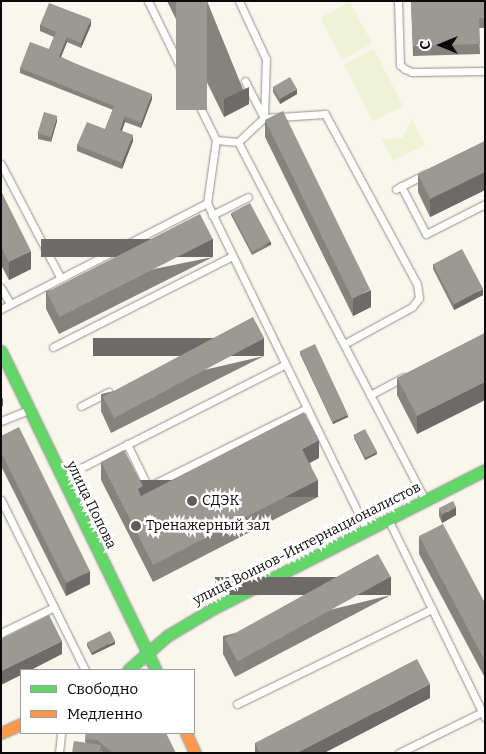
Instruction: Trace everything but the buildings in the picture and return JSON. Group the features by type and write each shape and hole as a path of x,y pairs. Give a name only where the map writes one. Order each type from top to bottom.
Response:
{"main road":[{"name":"улица Попова","path":"1,352 156,669"},
{"name":"улица Воинов-Интернационалистов","path":"129,669 184,625 366,529 485,470"},
{"path":"1,733 20,724"},
{"path":"186,734 195,753"}],"lane":[{"path":"148,1 216,140 207,203 259,316 366,529"},
{"path":"239,1 266,58 264,118"},
{"path":"398,1 400,65 412,72 485,71"},
{"path":"243,76 264,118"},
{"path":"216,140 238,142 264,118 325,114 417,284 419,298 412,307 344,344"},
{"path":"238,142 425,500"},
{"path":"1,164 60,277"},
{"path":"435,170 398,187 426,234 485,204"},
{"path":"212,215 248,197"},
{"path":"1,309 9,302 207,203"},
{"path":"53,347 232,256"},
{"path":"1,288 9,302"},
{"path":"250,321 259,316"},
{"path":"61,478 284,366"},
{"path":"370,395 414,372"},
{"path":"81,406 116,388"},
{"path":"127,444 148,487 305,409"},
{"path":"1,421 28,410"},
{"path":"1,500 85,669"},
{"path":"388,518 483,715 399,753"},
{"path":"1,633 54,607"},
{"path":"237,704 432,609"},
{"path":"58,753 61,734"}],"green space":[{"path":"350,2 372,43 342,59 320,18"},
{"path":"374,49 403,106 373,121 344,64"},
{"path":"412,119 425,145 393,161 382,139 402,138"}],"traffic: fast":[{"path":"1,351 156,669"},
{"path":"129,669 167,636 214,608 485,470"}],"traffic: slow":[{"path":"1,733 20,724"},
{"path":"186,734 195,753"}],"place":[{"name":"СДЭК","path":"192,501"},
{"name":"Тренажерный зал","path":"136,526"}]}
